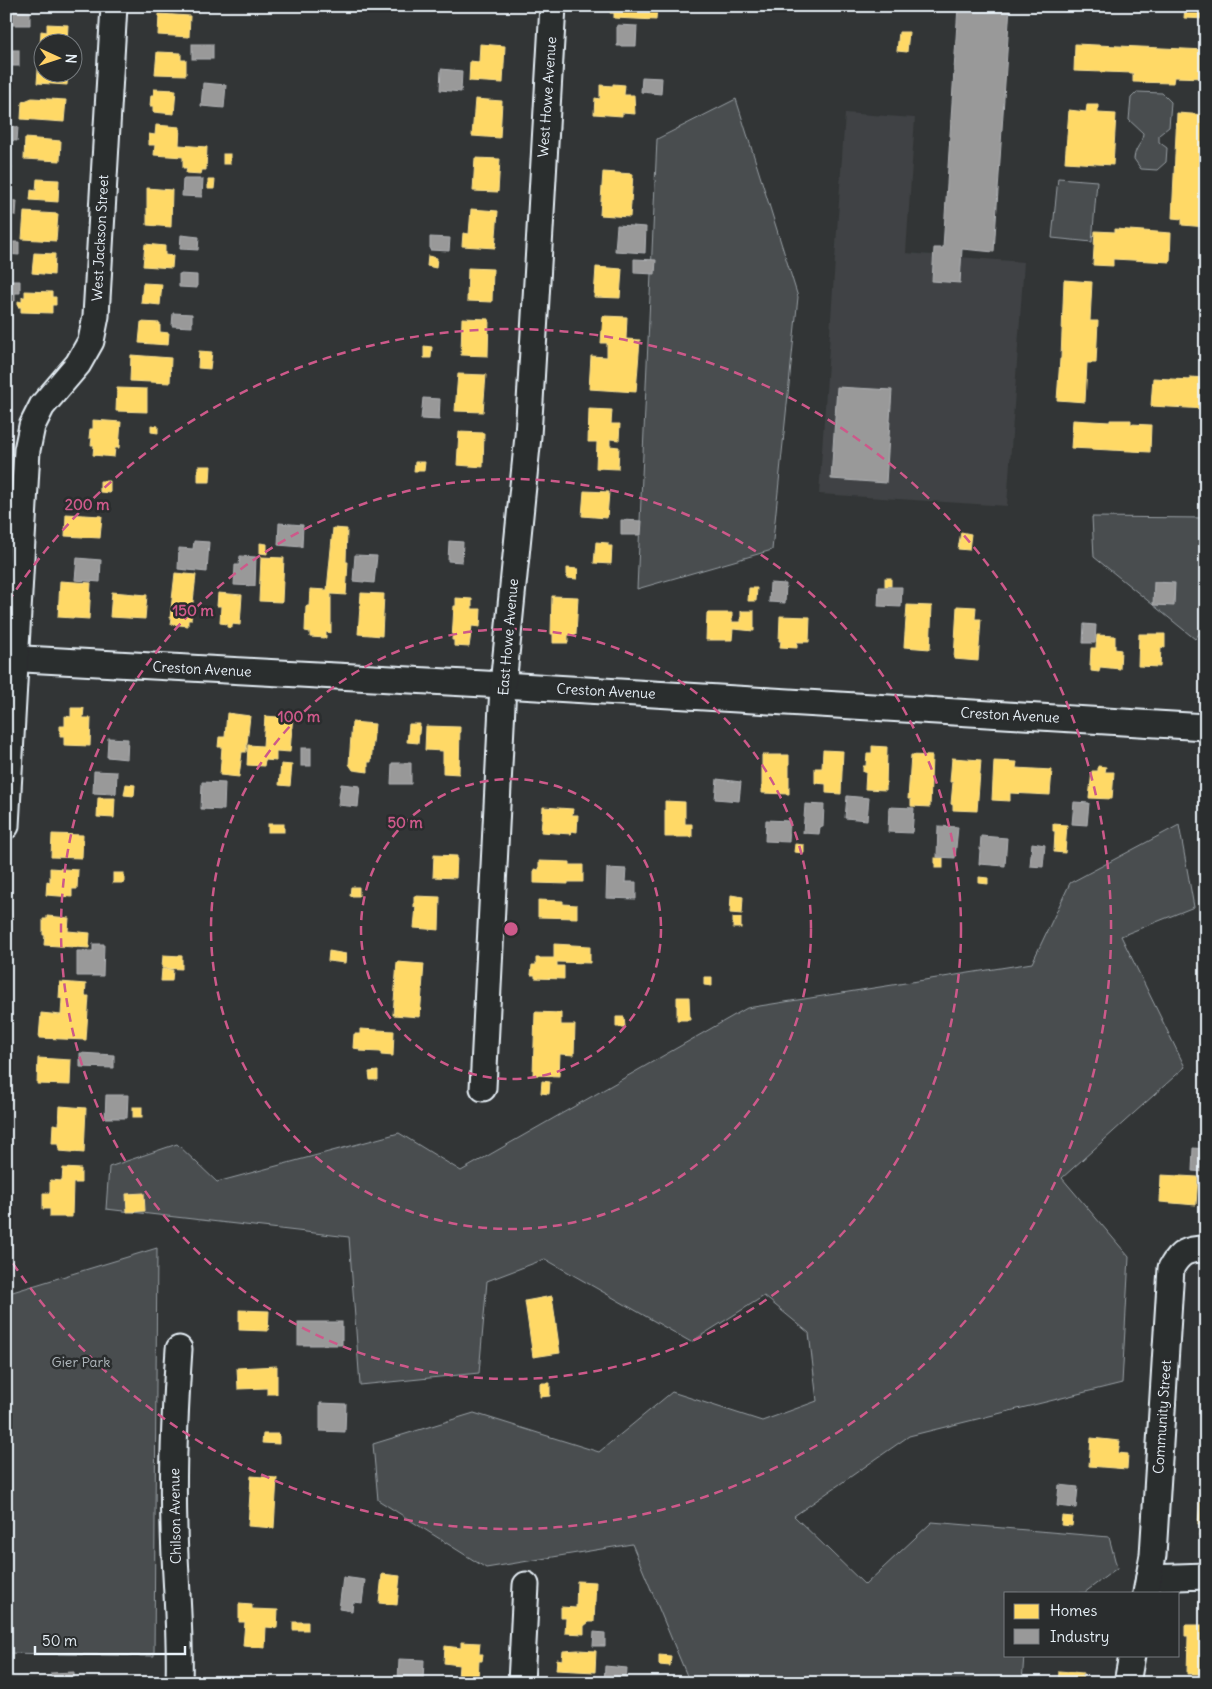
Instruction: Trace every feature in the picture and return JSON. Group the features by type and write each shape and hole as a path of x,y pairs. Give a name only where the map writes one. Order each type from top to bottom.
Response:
{"street":[{"name":"West Jackson Street","path":"6,826 11,658 27,450 32,426 42,406 78,364 91,341 96,316 114,6"},
{"name":"West Howe Avenue","path":"541,187 553,6"},
{"name":"East Howe Avenue","path":"483,1088 503,685 528,436 541,187"},
{"name":"Creston Avenue","path":"11,658 1206,727"},
{"name":"Community Street","path":"1147,1585 1153,1555 1171,1268 1178,1256 1198,1250"},
{"name":"Chilson Avenue","path":"179,1349 174,1435 174,1526 180,1660 179,1683"},
{"path":"1147,1585 1206,1576"},
{"path":"521,1683 526,1585"},
{"path":"1127,1683 1132,1656"}],"shaded area":[{"path":"845,113 915,118 906,253 1024,262 1007,506 819,494"}],"green space":[{"path":"1137,92 1162,93 1171,102 1169,127 1159,135 1159,142 1167,148 1166,162 1157,170 1141,169 1134,159 1143,133 1129,120 1131,98"},
{"path":"736,99 798,297 772,550 637,589 657,139"},
{"path":"1058,178 1097,181 1092,242 1052,238"},
{"path":"1092,517 1206,518 1206,625 1195,639 1094,557"},
{"path":"1179,825 1194,907 1121,936 1185,1067 1062,1178 1129,1257 1122,1383 909,1436 794,1516 865,1585 932,1522 1109,1537 1117,1568 1085,1592 1004,1592 1004,1656 1024,1656 1022,1683 690,1683 632,1544 486,1568 378,1500 373,1444 474,1413 599,1452 672,1392 762,1421 817,1401 809,1333 764,1296 691,1342 545,1259 487,1281 479,1373 360,1385 349,1237 106,1209 109,1167 177,1144 217,1182 399,1133 461,1171 747,1008 1032,963 1070,883"},
{"name":"Gier Park","path":"157,1248 154,1656 6,1653 6,1294"}],"building: Homes":[{"path":"610,6 657,6 656,20 614,18 614,13 610,13"},
{"path":"1185,6 1206,6 1206,19 1184,18"},
{"path":"159,14 190,16 189,37 158,35"},
{"path":"47,24 68,25 68,32 47,32"},
{"path":"899,32 909,32 907,52 897,51"},
{"path":"480,44 505,46 503,83 469,81 470,61 479,62"},
{"path":"1075,44 1206,50 1206,78 1174,77 1173,83 1133,82 1133,73 1074,71"},
{"path":"157,52 181,53 181,60 186,60 186,75 155,74"},
{"path":"37,82 67,82 67,85"},
{"path":"613,84 625,85 624,95 634,95 635,114 622,113 622,116 594,114 595,98 600,99 600,85 613,86"},
{"path":"154,89 176,90 174,114 153,112 153,106 150,106 151,95 154,95"},
{"path":"32,98 66,100 64,122 21,119 22,102"},
{"path":"475,99 502,101 500,138 472,136"},
{"path":"1087,105 1098,105 1098,113 1116,114 1113,165 1065,162 1069,110 1086,112"},
{"path":"1177,113 1206,115 1206,227 1182,225 1182,219 1172,218"},
{"path":"156,125 180,127 179,145 207,147 206,170 202,170 201,174 186,173 187,168 183,168 183,157 154,155 155,145 149,145 149,134 155,135"},
{"path":"25,138 61,141 60,161 24,159"},
{"path":"223,154 230,154 230,164 223,164"},
{"path":"475,158 500,159 498,192 473,191"},
{"path":"603,172 633,174 630,217 600,215"},
{"path":"37,179 59,180 58,202 30,200 31,190 36,191"},
{"path":"208,180 215,180 214,189 208,189"},
{"path":"147,188 172,190 171,227 147,225"},
{"path":"471,209 498,211 495,248 462,246 463,233 469,234"},
{"path":"24,212 58,214 56,241 22,239"},
{"path":"1115,229 1171,233 1170,262 1113,259 1113,266 1093,265 1095,231 1115,232"},
{"path":"145,244 165,246 165,255 173,256 172,268 143,266"},
{"path":"34,253 55,254 54,275 32,273"},
{"path":"428,256 437,258 436,268 427,266"},
{"path":"596,267 622,269 620,298 594,297"},
{"path":"468,268 493,269 492,302 467,301"},
{"path":"1064,280 1092,282 1090,321 1098,321 1096,363 1087,363 1085,402 1057,400 1061,359"},
{"path":"143,283 162,284 160,305 141,303"},
{"path":"25,291 52,292 52,297 56,297 56,305 52,305 52,313 21,312 21,307 18,307 18,301 22,302 22,297 25,297"},
{"path":"603,316 627,317 626,339 640,340 636,392 589,389 591,356 607,357 607,343 601,343"},
{"path":"462,318 489,319 488,356 461,355"},
{"path":"141,322 160,323 160,332 169,333 168,345 139,343"},
{"path":"424,346 432,347 431,358 424,358"},
{"path":"199,351 212,352 210,369 198,368"},
{"path":"131,355 171,358 170,383 130,381"},
{"path":"458,374 486,375 483,412 455,411"},
{"path":"1190,377 1206,378 1206,409 1151,406 1153,378 1190,380"},
{"path":"117,388 147,389 147,412 116,411"},
{"path":"589,409 612,410 611,424 620,424 619,440 610,439 610,446 619,447 618,469 596,468 597,442 588,442"},
{"path":"93,420 121,422 119,448 115,448 114,457 93,455 94,445 91,445 92,438 89,438 90,429 93,429"},
{"path":"1073,420 1110,422 1110,420 1131,420 1131,424 1151,425 1150,452 1071,448"},
{"path":"151,425 158,426 158,433 151,432"},
{"path":"459,432 484,433 483,467 457,465"},
{"path":"415,462 425,462 424,471 414,471"},
{"path":"198,466 211,466 210,482 198,482"},
{"path":"100,481 110,481 110,493 100,492"},
{"path":"584,491 609,492 607,518 582,516"},
{"path":"66,514 102,516 100,538 65,536"},
{"path":"333,528 347,529 346,595 331,594 331,633 326,632 326,638 310,637 310,632 305,631 306,606 309,606 310,589 327,590"},
{"path":"961,532 971,534 969,550 958,549"},
{"path":"596,542 608,543 608,546 612,546 611,564 594,563"},
{"path":"260,543 267,544 267,554 260,553"},
{"path":"261,557 284,558 282,602 259,601"},
{"path":"567,568 578,569 577,579 567,578"},
{"path":"175,573 196,575 191,620 188,620 188,626 171,624"},
{"path":"885,578 891,578 891,586 885,586"},
{"path":"60,581 91,583 89,619 58,617"},
{"path":"749,588 757,588 756,601 748,601"},
{"path":"112,592 147,595 145,619 110,617"},
{"path":"218,593 242,595 240,625 232,624 232,628 227,627 227,624 220,623 221,606 217,606"},
{"path":"361,593 384,594 382,636 358,634"},
{"path":"552,596 578,597 576,635 568,635 568,643 553,643 553,634 551,634"},
{"path":"456,598 472,599 472,609 481,609 480,627 472,626 469,647 454,646 454,640 452,640"},
{"path":"907,605 932,606 930,649 904,647"},
{"path":"957,606 976,607 975,619 981,619 978,661 954,659"},
{"path":"741,611 754,611 754,631 733,629 732,640 706,640 707,613 732,613 732,622 741,622"},
{"path":"780,616 810,617 809,642 797,642 797,648 780,647"},
{"path":"1139,634 1165,634 1165,648 1161,647 1160,667 1138,666"},
{"path":"1097,635 1115,636 1115,649 1121,650 1120,669 1100,667 1099,672 1091,671 1091,648 1096,648"},
{"path":"71,708 84,708 83,718 91,718 90,746 64,745 64,736 60,736 60,726 65,726 65,716 71,717"},
{"path":"227,713 250,716 246,752 242,752 239,777 220,775 222,747 218,747 219,737 225,737"},
{"path":"278,713 293,714 290,752 276,751 276,761 265,760 264,766 247,765 248,745 263,746 265,716 278,717"},
{"path":"352,722 375,724 371,762 368,762 368,772 353,770 349,764"},
{"path":"409,724 420,724 418,743 407,742"},
{"path":"426,726 460,727 459,774 443,773 443,751 425,750"},
{"path":"872,746 887,747 886,790 865,789 866,772 863,772 863,766 866,766 867,753 872,753"},
{"path":"823,750 843,751 841,794 826,793 826,784 815,783 815,768 822,768"},
{"path":"762,755 789,755 789,794 762,793"},
{"path":"911,755 932,756 930,807 911,806 911,799 908,799"},
{"path":"952,758 981,760 977,811 953,810 953,805 951,804 953,782 950,782"},
{"path":"994,761 1017,762 1016,768 1052,770 1050,795 1010,793 1010,801 992,800"},
{"path":"281,764 292,765 290,786 279,785"},
{"path":"1098,766 1106,767 1105,772 1114,772 1112,799 1089,798 1092,771 1098,771"},
{"path":"126,784 135,785 134,796 124,795"},
{"path":"98,798 115,798 114,818 97,817"},
{"path":"665,801 685,802 685,824 692,824 692,837 665,837"},
{"path":"543,807 573,809 572,815 578,815 577,832 571,831 571,834 541,832"},
{"path":"268,824 284,824 284,832 268,832"},
{"path":"1053,824 1067,825 1065,853 1054,852 1055,831 1053,831"},
{"path":"52,834 83,835 82,858 51,857"},
{"path":"795,844 804,845 804,853 794,852"},
{"path":"434,855 457,856 456,878 433,877"},
{"path":"935,858 943,858 943,868 935,868"},
{"path":"539,861 570,862 570,865 583,865 583,882 568,882 568,884 534,883 534,869 539,870"},
{"path":"50,868 78,870 77,889 72,889 72,897 46,895 47,881 50,882"},
{"path":"113,873 124,873 124,883 113,883"},
{"path":"979,877 988,878 988,884 979,883"},
{"path":"351,887 359,887 359,896 350,896"},
{"path":"731,895 743,897 742,914 730,913"},
{"path":"414,896 440,897 439,930 414,928 416,906 414,907"},
{"path":"538,900 563,901 563,904 577,905 577,918 538,917"},
{"path":"47,916 69,918 68,931 90,933 89,948 44,945 43,919 47,919"},
{"path":"733,918 741,918 741,928 733,928"},
{"path":"554,944 590,946 590,963 557,962 557,966 564,966 564,979 535,978 535,975 531,975 532,965 536,965 536,958 554,958"},
{"path":"329,951 346,954 345,963 328,961"},
{"path":"163,955 182,956 182,969 162,968"},
{"path":"397,962 424,964 420,1017 393,1015"},
{"path":"162,969 173,970 172,981 161,981"},
{"path":"704,977 712,977 712,986 704,985"},
{"path":"60,982 86,984 85,996 89,996 86,1040 39,1038 41,1013 61,1015"},
{"path":"677,997 689,997 690,1020 677,1020"},
{"path":"535,1012 561,1013 561,1025 575,1025 574,1055 560,1054 559,1076 533,1075"},
{"path":"616,1017 624,1017 625,1027 616,1027"},
{"path":"360,1029 394,1031 393,1056 381,1055 381,1052 359,1051 360,1049 353,1048 354,1034 360,1034"},
{"path":"38,1058 71,1060 70,1085 37,1084"},
{"path":"378,1071 378,1080 370,1080 369,1072"},
{"path":"542,1081 550,1082 549,1094 541,1093"},
{"path":"60,1106 86,1108 84,1153 59,1151 59,1143 52,1143 53,1124 59,1125"},
{"path":"133,1107 142,1107 142,1117 133,1117"},
{"path":"63,1168 81,1169 81,1183 73,1183 72,1217 50,1217 50,1209 43,1209 43,1193 50,1193 50,1180 62,1181"},
{"path":"1161,1175 1198,1177 1196,1205 1160,1202"},
{"path":"144,1193 145,1211 127,1212 126,1194"},
{"path":"552,1296 560,1353 533,1357 525,1301"},
{"path":"239,1310 269,1311 268,1331 239,1330"},
{"path":"277,1366 277,1394 267,1394 267,1388 238,1389 237,1368"},
{"path":"540,1383 550,1383 550,1396 540,1397"},
{"path":"1205,1417 1206,1473 1203,1473 1205,1455 1202,1455"},
{"path":"263,1434 279,1434 279,1444 262,1443"},
{"path":"1091,1438 1120,1441 1118,1453 1128,1454 1127,1469 1089,1466"},
{"path":"251,1476 277,1478 274,1528 248,1526"},
{"path":"1201,1487 1206,1487 1206,1536 1199,1536"},
{"path":"1062,1516 1073,1517 1072,1526 1061,1525"},
{"path":"382,1574 400,1576 397,1605 379,1603"},
{"path":"577,1581 596,1582 594,1622 589,1622 584,1626 584,1634 565,1633 566,1618 561,1618 561,1607 576,1608"},
{"path":"239,1604 252,1605 252,1609 278,1610 277,1628 266,1627 265,1648 243,1646 245,1622 239,1622"},
{"path":"293,1622 308,1622 308,1630 293,1630"},
{"path":"1185,1625 1206,1625 1206,1674 1187,1674 1188,1636 1185,1636"},
{"path":"461,1642 480,1643 479,1654 483,1654 482,1661 479,1661 478,1679 458,1678 459,1665 444,1663 445,1646 461,1648"},
{"path":"563,1651 596,1651 595,1672 556,1670 557,1659 562,1660"},
{"path":"659,1655 671,1656 670,1666 659,1665"},
{"path":"1059,1671 1083,1673 1082,1683 1058,1683"}],"building: Industry":[{"path":"958,6 1010,6 994,252 962,249 960,283 932,281 934,248 943,248"},
{"path":"12,11 30,12 30,25 11,25"},
{"path":"617,25 637,26 636,46 617,46"},
{"path":"192,44 213,44 213,59 192,59"},
{"path":"6,50 19,50 19,66 6,66"},
{"path":"441,69 462,71 461,92 440,90"},
{"path":"642,77 662,78 661,94 641,92"},
{"path":"203,83 226,85 224,108 201,106"},
{"path":"6,87 13,88 12,110 6,109"},
{"path":"6,126 18,127 17,141 6,140"},
{"path":"6,165 12,166 10,186 6,186"},
{"path":"183,179 203,179 202,197 182,196"},
{"path":"6,200 17,201 16,215 6,215"},
{"path":"617,225 646,227 645,253 615,251"},
{"path":"181,235 199,237 198,250 180,249"},
{"path":"430,237 450,238 449,251 430,250"},
{"path":"6,242 19,242 19,255 6,254"},
{"path":"634,259 656,260 655,274 634,273"},
{"path":"179,274 197,275 197,288 179,287"},
{"path":"6,281 20,281 20,293 15,293 15,301 6,300"},
{"path":"173,313 192,314 192,327 172,326"},
{"path":"837,387 892,390 886,483 831,479"},
{"path":"423,398 440,399 439,420 421,419"},
{"path":"621,520 642,521 641,535 621,535"},
{"path":"279,523 303,525 302,547 278,545"},
{"path":"194,541 209,542 207,572 178,569 179,548 193,549"},
{"path":"449,541 463,542 462,562 448,561"},
{"path":"355,555 377,556 374,583 353,581"},
{"path":"240,556 256,557 255,586 234,585 235,565 239,565"},
{"path":"77,558 101,560 100,582 75,580"},
{"path":"1154,582 1175,583 1174,606 1153,605"},
{"path":"770,583 786,584 785,603 769,602"},
{"path":"879,587 902,587 901,607 878,606"},
{"path":"1084,624 1096,625 1095,643 1083,643"},
{"path":"108,738 128,739 127,759 107,757"},
{"path":"301,748 311,748 311,766 301,766"},
{"path":"392,763 411,763 411,784 391,784"},
{"path":"94,771 117,772 116,794 93,793"},
{"path":"717,779 741,782 739,801 715,799"},
{"path":"202,782 225,783 224,810 201,809"},
{"path":"341,784 360,786 358,807 338,805"},
{"path":"847,796 869,798 867,820 845,818"},
{"path":"1074,802 1089,803 1087,825 1072,824"},
{"path":"805,804 824,805 823,827 820,827 819,834 803,833"},
{"path":"889,807 914,808 912,833 888,832"},
{"path":"766,820 790,821 789,842 765,841"},
{"path":"938,826 958,827 955,858 937,857"},
{"path":"981,836 1007,838 1005,866 979,864"},
{"path":"1032,843 1045,845 1043,867 1030,866"},
{"path":"607,868 626,869 625,882 636,882 636,899 606,898"},
{"path":"93,944 104,944 103,976 77,976 77,951 93,951"},
{"path":"80,1053 114,1055 114,1068 80,1067"},
{"path":"106,1095 128,1095 127,1118 105,1118"},
{"path":"1193,1148 1206,1149 1206,1172 1192,1171"},
{"path":"298,1322 342,1322 342,1345 298,1345"},
{"path":"320,1403 346,1404 345,1432 320,1431"},
{"path":"1059,1485 1078,1487 1076,1508 1057,1506"},
{"path":"343,1577 365,1580 362,1603 353,1602 352,1611 339,1609"},
{"path":"594,1632 605,1633 605,1646 593,1646"},
{"path":"399,1659 424,1660 423,1682 398,1681"},
{"path":"605,1666 627,1668 626,1683 604,1683"},
{"path":"74,1672 74,1683 51,1683 51,1673"}]}
